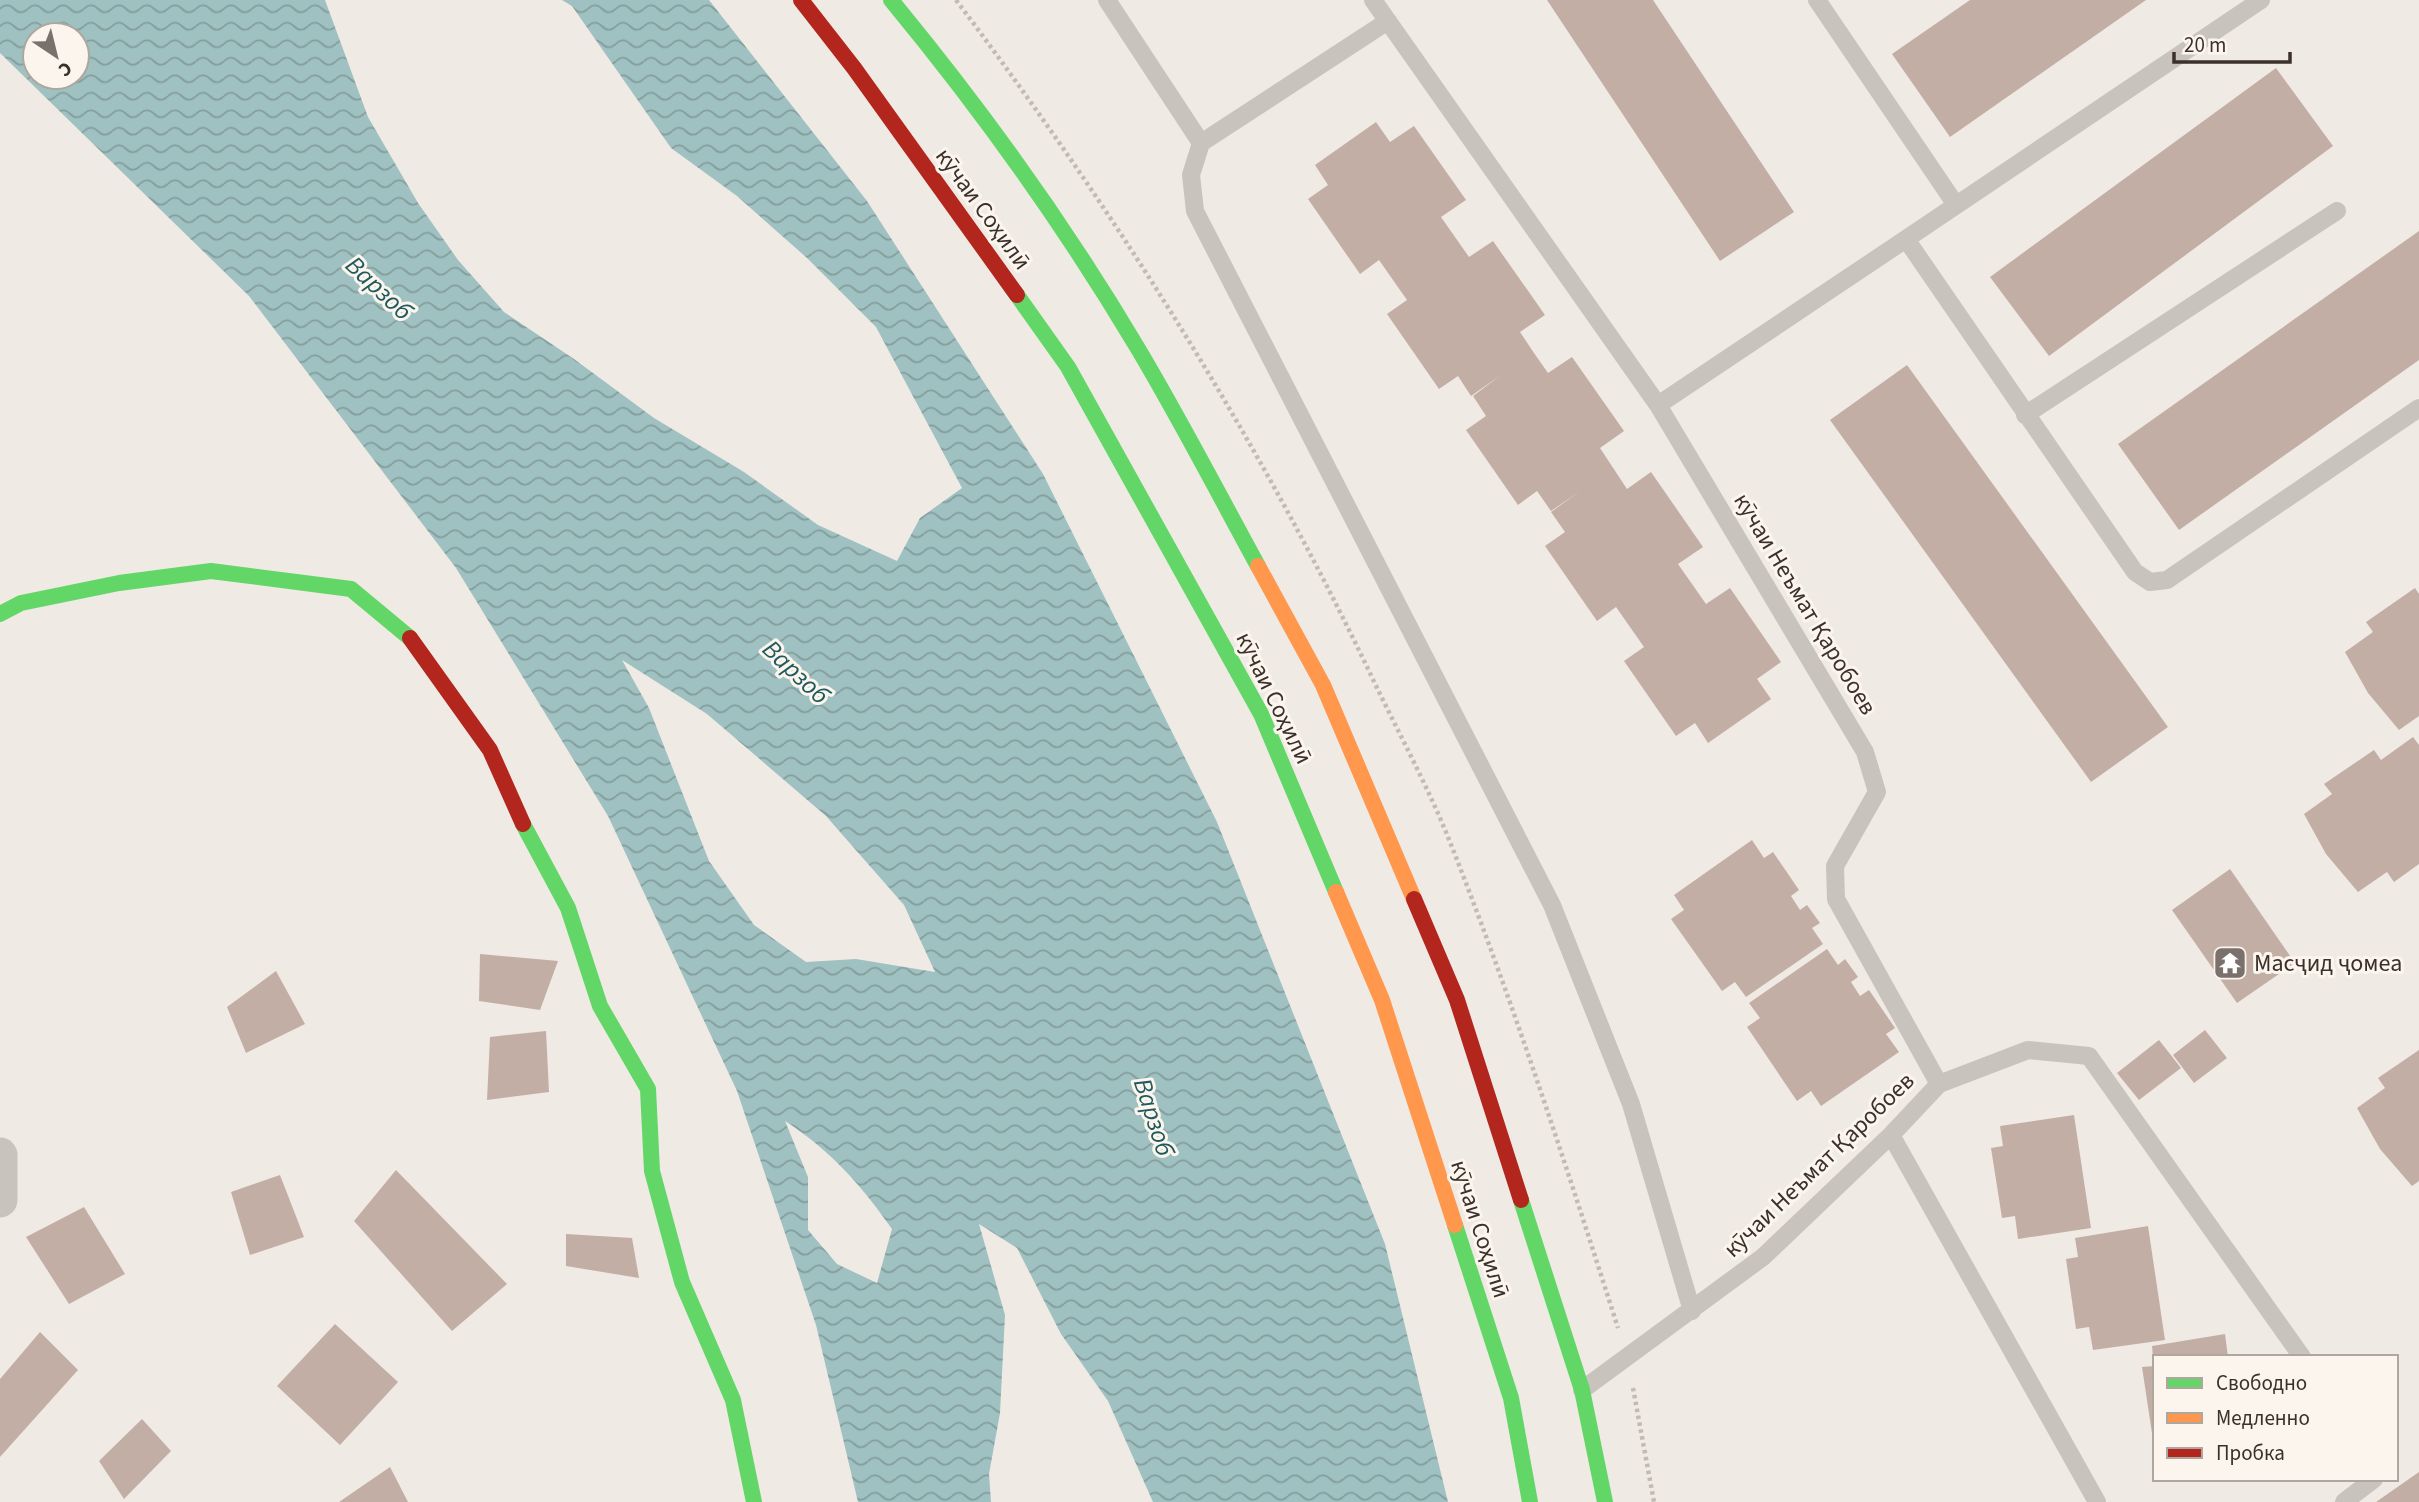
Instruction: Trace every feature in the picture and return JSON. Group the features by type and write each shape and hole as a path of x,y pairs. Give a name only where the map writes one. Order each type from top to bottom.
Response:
{"main road":[{"name":"кӯчаи Соҳилӣ","path":"801,0 854,68 1068,367 1261,714 1382,1000 1511,1398 1530,1502"},
{"name":"кӯчаи Соҳилӣ","path":"891,0 947,68 1042,202 1137,347 1323,685 1457,1000 1582,1390 1605,1502"},
{"path":"0,614 21,603 118,583 211,571 290,579 351,589 414,640 490,750 526,832 568,908 600,1006 648,1090 652,1171 682,1282 733,1400 754,1502"}],"street":[{"path":"0,1155 0,1200"}],"lane":[{"path":"1107,0 1201,143"},
{"name":"кӯчаи Неъмат Қаробоев","path":"1373,0 1658,405 1865,752 1877,792 1836,866 1836,899 1939,1084 1891,1135 1763,1257 1582,1390"},
{"path":"1817,0 1956,205"},
{"path":"1658,405 2261,0"},
{"path":"1388,21 1201,143 1191,175 1195,211 1552,905 1631,1104 1692,1311"},
{"path":"2025,415 2337,211"},
{"path":"1906,239 2134,572 2150,582 2167,580 2419,408"},
{"path":"1939,1084 2028,1050 2089,1056 2301,1355"},
{"path":"1891,1135 2096,1502"},
{"path":"2344,1502 2371,1481"}],"water":[{"name":"Варзоб","path":"0,0 325,0 368,117 418,203 458,260 504,312 654,418 744,472 818,525 897,561 920,518 962,488 876,327 807,258 737,196 671,148 572,6 562,0 709,0 867,201 1043,474 1217,822 1385,1244 1448,1502 1153,1502 1108,1401 1061,1334 1017,1248 979,1224 1005,1315 1000,1413 989,1474 991,1502 858,1502 816,1325 737,1091 608,816 456,568 249,296 39,91 91,91 91,21 21,21 21,73 0,53","holes":["622,660 707,714 826,816 904,905 935,972 856,959 806,962 754,925 709,861 649,708","785,1121 816,1144 844,1170 892,1229 877,1283 837,1264 808,1230 808,1177"]}],"building":[{"path":"1547,0 1653,0 1794,212 1720,261"},
{"path":"1970,0 2146,0 1950,137 1892,54"},
{"path":"2276,68 2333,146 2049,356 1990,277"},
{"path":"1376,122 1390,142 1414,126 1466,200 1441,217 1469,257 1493,241 1545,315 1520,332 1534,353 1548,373 1572,357 1624,431 1600,448 1627,489 1651,472 1703,547 1678,564 1706,604 1730,588 1781,662 1757,679 1771,699 1708,743 1695,723 1676,736 1624,661 1644,647 1616,607 1597,621 1545,546 1565,532 1551,512 1580,491 1551,511 1537,491 1518,505 1466,430 1486,416 1473,396 1501,375 1471,396 1458,376 1439,389 1387,314 1407,300 1379,260 1360,274 1308,199 1328,185 1315,165"},
{"path":"2419,231 2419,360 2179,530 2118,444"},
{"path":"1907,365 2168,727 2091,782 1830,420"},
{"path":"2415,588 2419,594 2419,716 2399,730 2368,693 2345,652 2373,632 2366,622"},
{"path":"2413,737 2419,745 2419,864 2394,882 2387,872 2358,892 2326,854 2304,814 2332,794 2324,784 2374,750 2381,760"},
{"path":"1752,840 1764,858 1773,852 1799,890 1791,896 1800,910 1807,905 1820,923 1812,928 1823,944 1746,997 1735,982 1722,991 1671,919 1684,910 1674,895"},
{"path":"2230,869 2295,963 2237,1003 2172,910"},
{"path":"1827,949 1838,965 1845,959 1858,977 1851,982 1860,996 1869,990 1895,1028 1886,1034 1899,1052 1821,1106 1811,1091 1797,1101 1747,1027 1760,1018 1749,1003"},
{"path":"480,954 558,961 540,1010 479,1001"},
{"path":"276,971 305,1024 246,1053 227,1007"},
{"path":"2205,1030 2227,1058 2194,1083 2173,1055"},
{"path":"546,1031 549,1092 487,1100 490,1037"},
{"path":"2159,1040 2181,1068 2139,1100 2117,1073"},
{"path":"2419,1050 2419,1181 2412,1186 2380,1149 2357,1108 2385,1088 2378,1078"},
{"path":"2074,1115 2091,1228 2018,1239 2015,1216 2002,1218 1991,1148 2003,1146 2000,1126"},
{"path":"396,1170 507,1284 452,1331 354,1221"},
{"path":"280,1175 304,1237 250,1255 231,1192"},
{"path":"84,1207 125,1274 69,1304 26,1237"},
{"path":"2148,1226 2165,1340 2093,1350 2089,1327 2076,1329 2066,1259 2078,1257 2075,1238"},
{"path":"566,1234 632,1238 639,1278 566,1266"},
{"path":"335,1324 398,1382 340,1445 277,1386"},
{"path":"40,1332 78,1370 0,1457 0,1379"},
{"path":"2225,1334 2228,1355 2153,1357 2152,1346"},
{"path":"2153,1366 2153,1440 2142,1367"},
{"path":"142,1419 171,1451 124,1499 99,1461"},
{"path":"390,1467 408,1502 339,1502"},
{"path":"2419,1472 2419,1502 2376,1502"}],"traffic: fast":[{"path":"891,0 989,126 1081,257 1153,374 1258,566"},
{"path":"1017,295 1068,367 1261,714 1336,892"},
{"path":"0,614 21,603 119,583 211,571 351,589 410,638"},
{"path":"523,824 568,908 600,1006 648,1089 652,1171 682,1282 733,1400 754,1502"},
{"path":"1521,1200 1582,1390 1605,1502"},
{"path":"1455,1225 1511,1398 1530,1502"}],"traffic: slow":[{"path":"1258,566 1323,685 1414,899"},
{"path":"1336,892 1382,1000 1455,1225"}],"traffic: jam":[{"path":"801,0 854,68 1017,295"},
{"path":"410,638 490,750 523,824"},
{"path":"1414,899 1457,1000 1521,1200"}],"place":[{"name":"Масҷид ҷомеа","path":"2230,963"}]}
